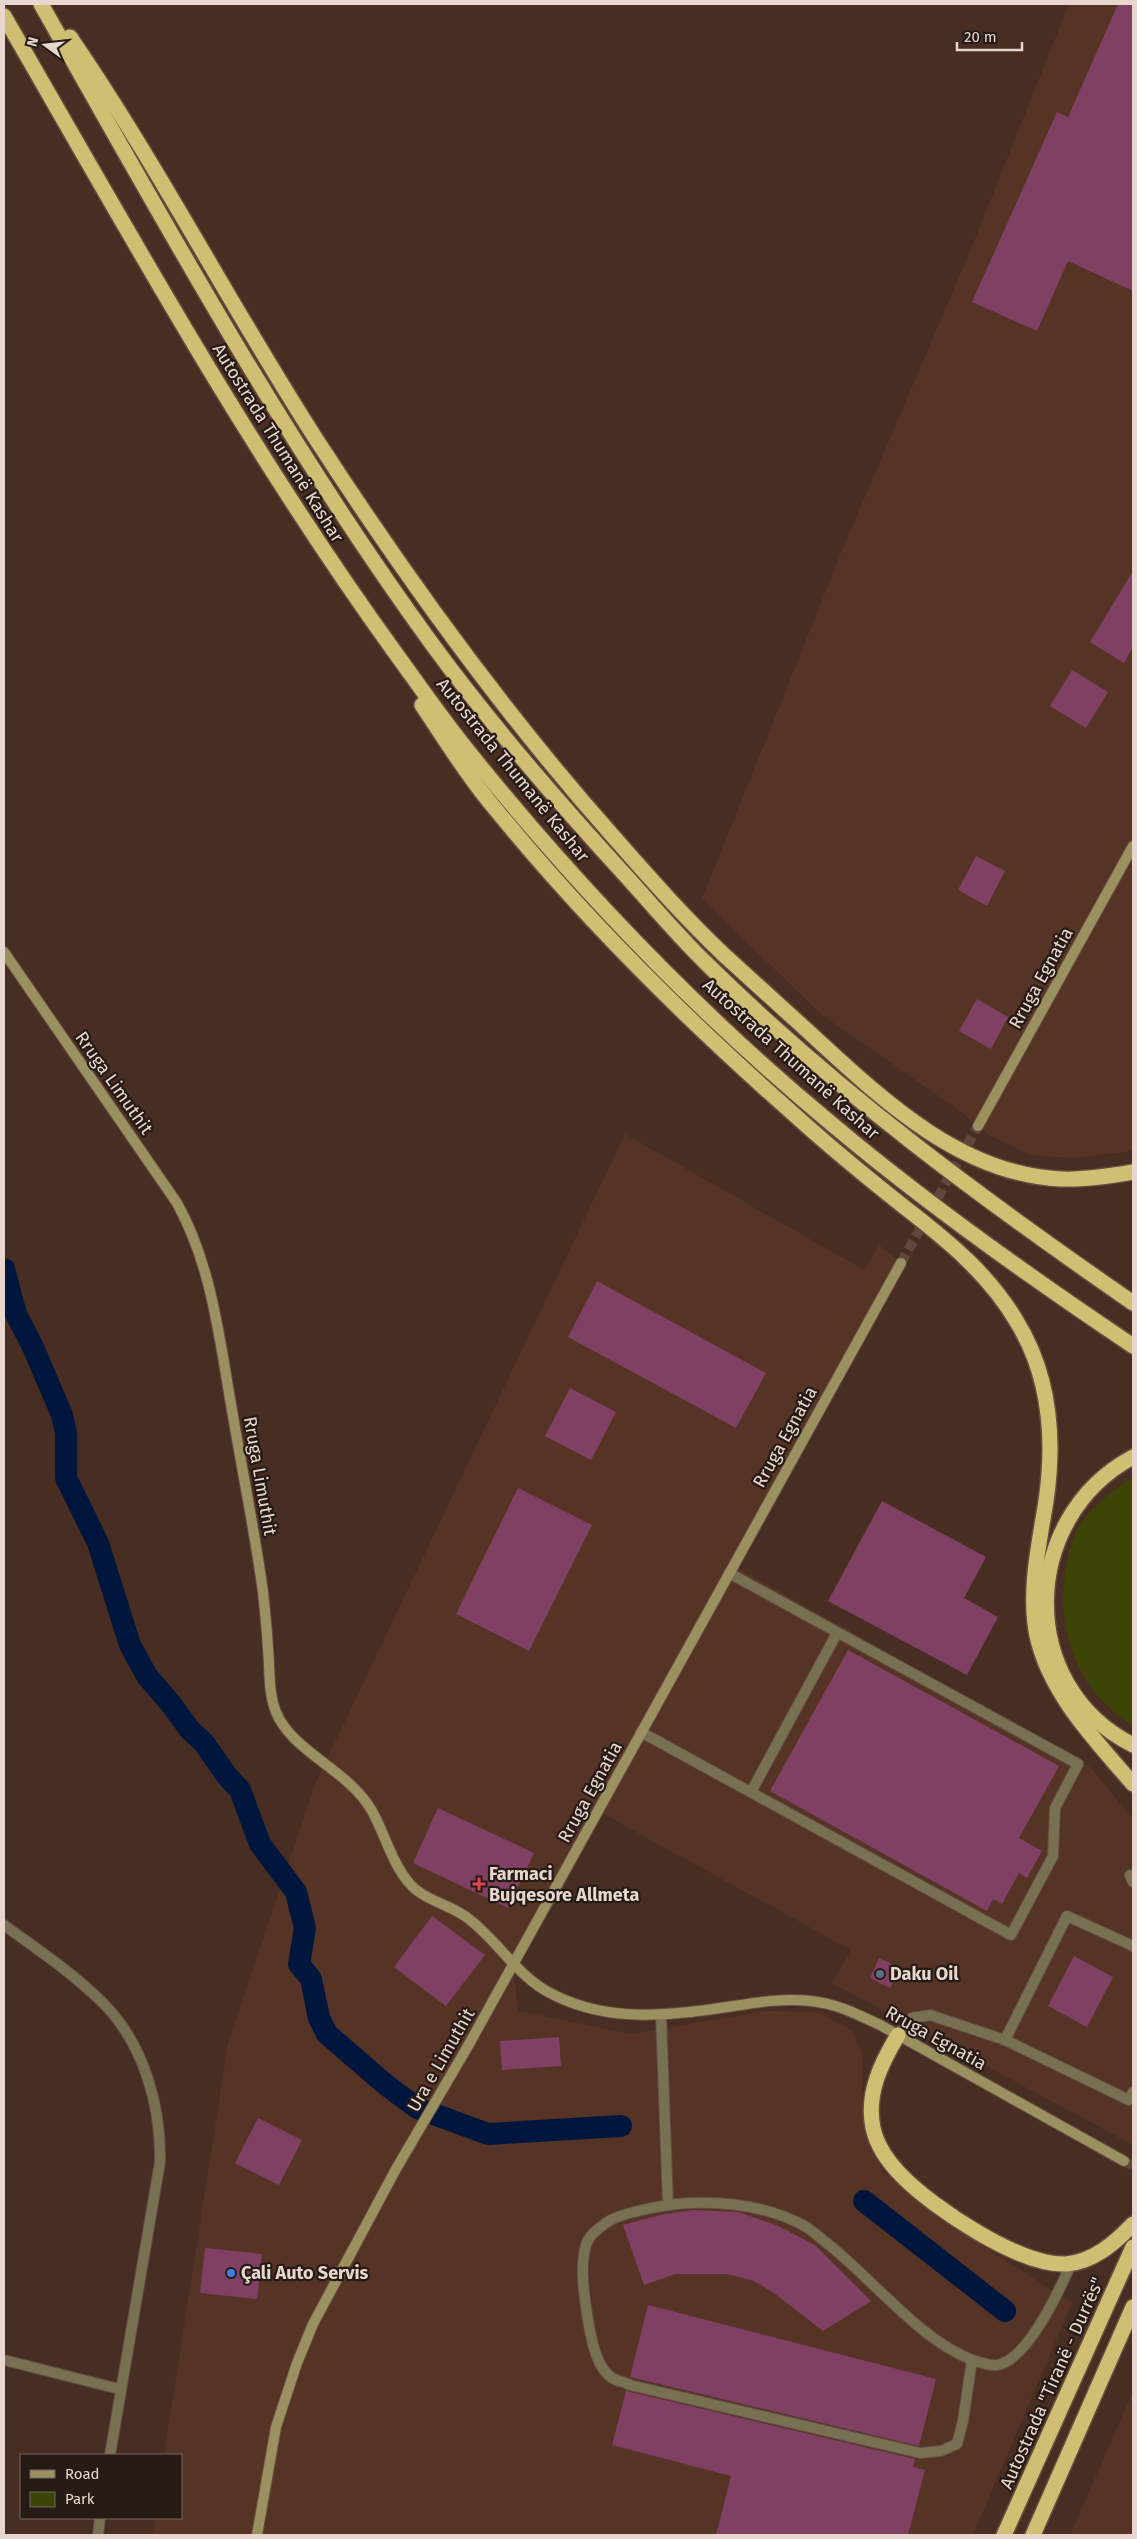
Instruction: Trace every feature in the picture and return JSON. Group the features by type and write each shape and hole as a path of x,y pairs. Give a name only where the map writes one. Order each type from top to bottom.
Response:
{"highway":[{"name":"Autostrada Thumanë Kashar","path":"41,4 177,246 340,511 433,645 520,756 607,856 715,972 815,1062 929,1157 1133,1303"},
{"path":"47,4 142,147 309,428 397,563 508,713 661,891 722,953 839,1059 916,1122 958,1150 1000,1168 1044,1178 1084,1179 1133,1172"},
{"name":"Autostrada Thumanë Kashar","path":"4,16 134,244 228,402 336,571 465,747 520,814 637,943 742,1046 833,1126 1017,1266 1133,1346"},
{"path":"367,614 412,690 460,762 495,809 579,906 670,1002 800,1120 959,1250 1000,1296 1018,1323 1032,1351 1041,1377 1048,1405 1051,1439 1050,1468 1034,1590 1034,1615 1038,1639 1046,1662 1069,1706 1133,1784"},
{"path":"1133,1457 1114,1469 1075,1506 1061,1531 1051,1559 1046,1590 1052,1645 1065,1677 1080,1701 1099,1721 1133,1745"},
{"path":"898,2035 885,2056 872,2098 873,2127 879,2146 902,2177 942,2208 999,2244 1043,2261 1072,2262 1085,2259 1104,2250 1133,2224"},
{"name":"Autostrada \"Tiranë - Durrës\"","path":"1004,2535 1133,2247"},
{"path":"1033,2535 1133,2306"},
{"path":"1123,2329 1133,2313"}],"main road":[{"name":"Rruga Egnatia","path":"978,1126 1133,846"},
{"name":"Rruga Limuthit","path":"4,952 177,1203 190,1227 202,1258 214,1308 260,1571 267,1631 271,1696 279,1718 294,1740 354,1786 370,1808 400,1871 412,1886 468,1918 513,1966"},
{"name":"Rruga Egnatia","path":"901,1263 513,1966 542,1990 586,2008 613,2014 661,2015 752,2003 810,2001 852,2012 898,2035 1124,2161"},
{"name":"Ura e Limuthit","path":"257,2535 276,2427 297,2363 313,2324 396,2169 513,1966"}],"street":[{"path":"641,1732 1011,1935 1053,1856 1054,1808 1078,1764 729,1573"},
{"path":"751,1792 837,1633"},
{"path":"1005,2040 1067,1916 1133,1946"},
{"path":"4,1925 77,1979 105,2005 126,2034 141,2063 154,2098 160,2133 160,2162 119,2390 110,2454"},
{"path":"661,2015 668,2205"},
{"path":"898,2035 912,2018 930,2015 1005,2040 1129,2100 1133,2092"},
{"path":"972,2360 963,2421 957,2444 941,2451 920,2453 630,2384 612,2377 601,2363 592,2341 584,2279 586,2245 594,2232 610,2219 668,2205 716,2202 749,2206 774,2212 805,2226 857,2268 915,2322 941,2343 972,2360 995,2366 1010,2361 1020,2352 1055,2301 1072,2262"},
{"path":"4,2360 119,2390"},
{"path":"98,2535 100,2519"}],"shaded area":[{"path":"1069,4 1133,4 1133,1149 1125,1152 1072,1158 1030,1155 991,1136 956,1108 822,1015 702,899 841,553 969,254"},
{"path":"625,1134 864,1270 879,1245 901,1263 733,1565 1090,1767 1133,1819 1133,2145 832,1983 851,1950 598,1811 513,1966 518,2011 631,2034 765,2011 819,2012 852,2031 862,2052 862,2112 882,2171 977,2242 1072,2303 973,2535 153,2535 156,2519 182,2519 182,2454 164,2454 228,2044 316,1782"},
{"path":"1133,2392 1133,2535 1070,2535"}],"green space":[{"path":"1133,1477 1133,1726 1114,1712 1098,1696 1085,1678 1075,1658 1068,1637 1064,1615 1063,1592 1068,1557 1079,1527 1087,1515 1099,1503"}],"building":[{"path":"1118,4 1133,4 1133,291 1068,261 1037,331 972,302 1057,112 1068,117"},
{"path":"1133,571 1133,646 1124,663 1090,642"},
{"path":"1072,670 1108,692 1086,728 1050,706"},
{"path":"976,856 1005,871 987,906 958,890"},
{"path":"977,999 1008,1017 991,1049 959,1031"},
{"path":"597,1281 766,1373 736,1428 568,1337"},
{"path":"570,1388 616,1412 591,1460 545,1436"},
{"path":"518,1488 592,1525 529,1651 456,1614"},
{"path":"882,1501 986,1557 964,1598 998,1617 967,1675 828,1601"},
{"path":"848,1650 1059,1766 1019,1838 1042,1851 1027,1878 1019,1873 1002,1904 993,1899 987,1911 770,1791"},
{"path":"438,1808 534,1853 508,1908 413,1863"},
{"path":"432,1916 485,1955 446,2006 394,1967"},
{"path":"1074,1956 1113,1977 1087,2027 1048,2006"},
{"path":"879,1958 900,1968 890,1988 870,1978"},
{"path":"559,2037 561,2066 502,2070 500,2041"},
{"path":"258,2118 302,2140 279,2185 235,2163"},
{"path":"693,2210 738,2212 776,2225 815,2245 871,2301 823,2331 774,2293 754,2281 727,2274 675,2274 644,2285 623,2225 664,2214"},
{"name":"Çali Auto Servis","path":"205,2248 262,2254 257,2299 200,2293"},
{"path":"648,2305 936,2379 919,2446 630,2377"},
{"path":"626,2391 915,2459 913,2467 925,2470 908,2535 716,2535 731,2476 612,2445"}],"waterway":[{"path":"4,1269 16,1314 33,1347 62,1415 66,1433 66,1478 98,1543 130,1645 147,1676 190,1730 204,1743 227,1776 240,1790 260,1844 296,1892 305,1928 299,1964 311,1979 319,2018 327,2034 385,2084 417,2108 488,2134 621,2126"},
{"path":"864,2201 1005,2311"}],"tunnel":[{"path":"901,1263 978,1126"},
{"path":"1124,2161 1133,2166"}],"place":[{"name":"Farmaci Bujqesore Allmeta","path":"479,1884"},
{"name":"Daku Oil","path":"880,1974"},
{"name":"Çali Auto Servis","path":"231,2273"}]}
